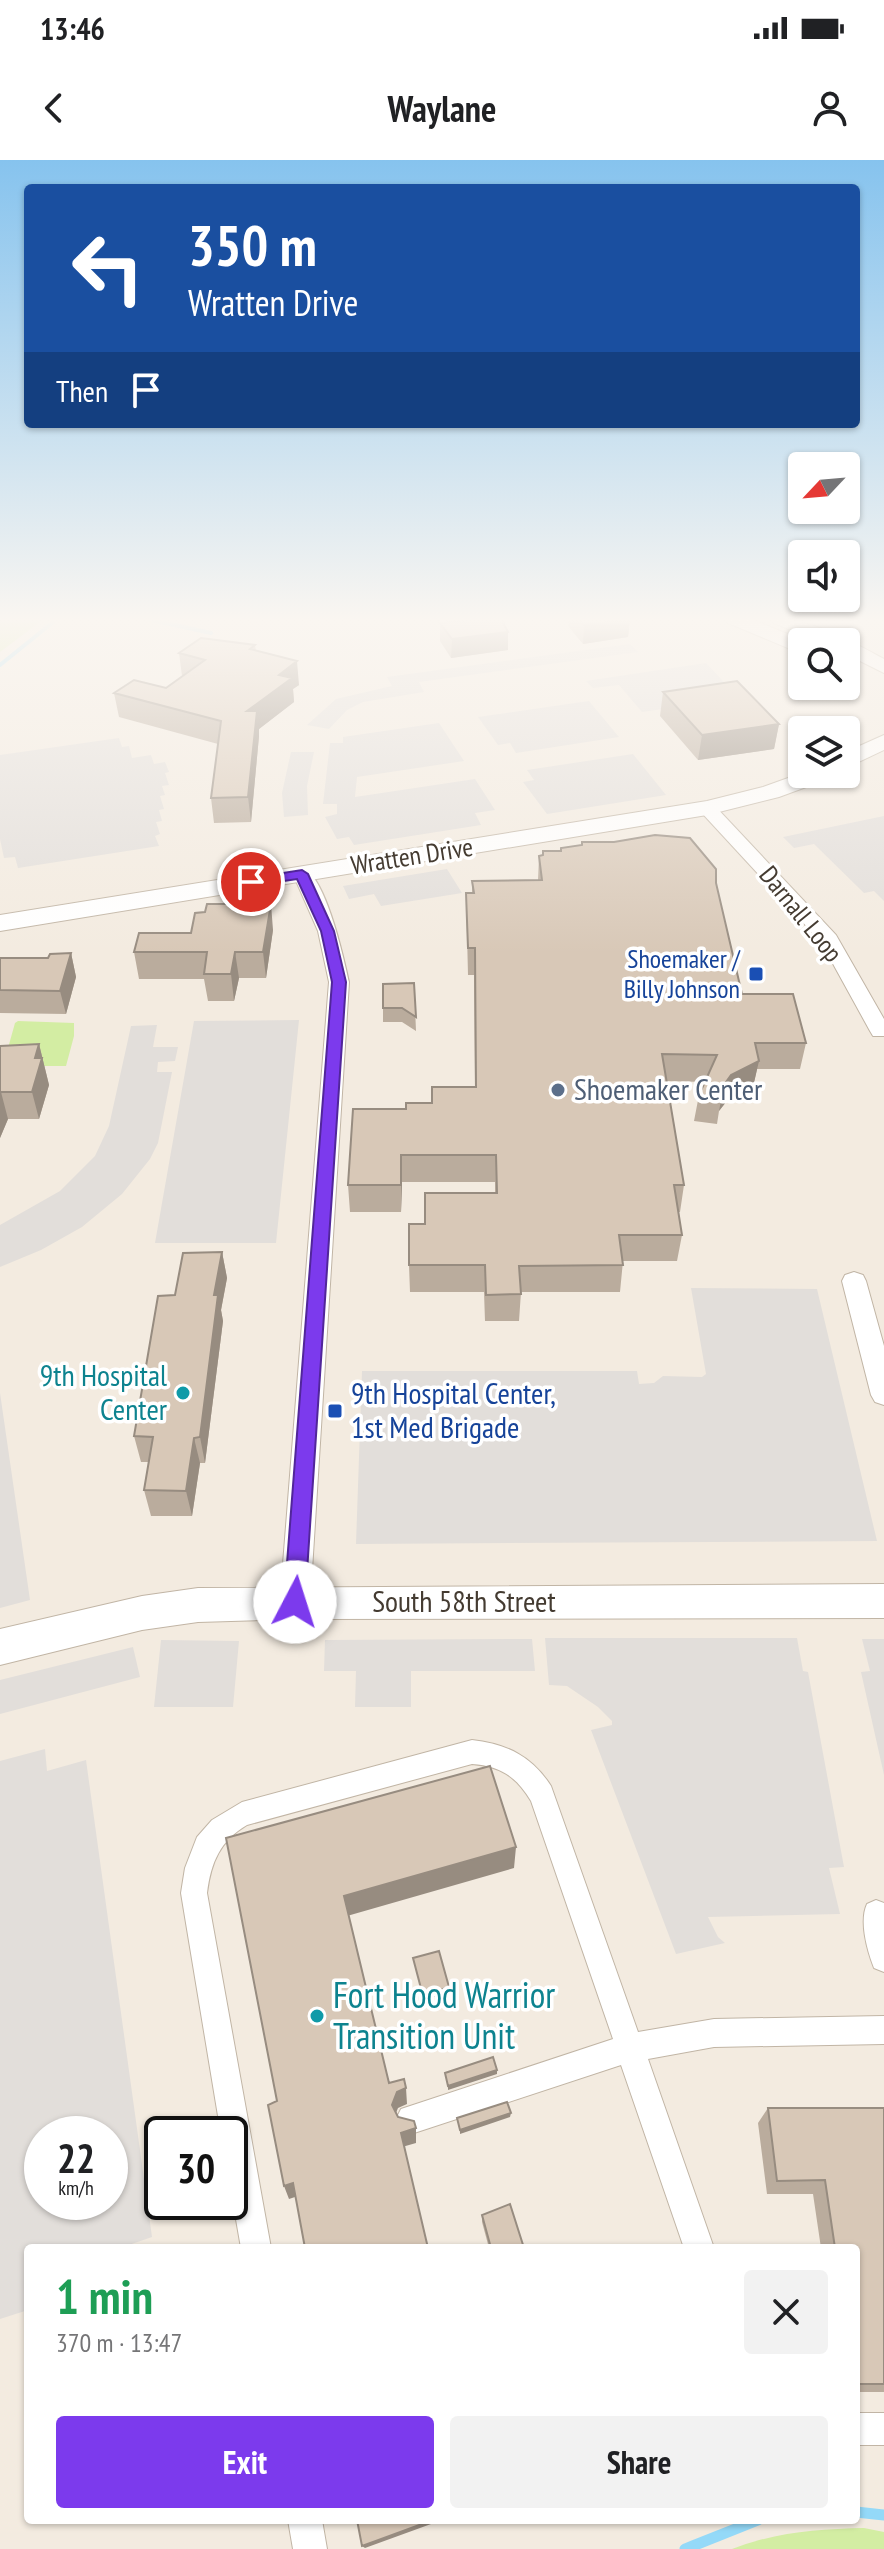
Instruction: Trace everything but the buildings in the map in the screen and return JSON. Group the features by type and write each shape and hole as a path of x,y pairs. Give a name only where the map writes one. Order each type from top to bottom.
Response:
{"street":[{"path":"860,754 884,741"},
{"name":"Wratten Drive","path":"0,923 707,808 788,786"},
{"name":"Darnall Loop","path":"707,808 829,939 880,1031"},
{"path":"295,1602 339,982 328,931 302,874"},
{"path":"854,1281 884,1395"},
{"name":"South 58th Street","path":"0,1647 142,1613 198,1605 295,1602 884,1601"},
{"path":"255,2244 194,1893 196,1868 205,1845 221,1825 242,1814 472,1752 495,1753 514,1761 530,1775 542,1795 698,2244"},
{"path":"876,1913 884,1958"},
{"path":"411,2119 630,2048 714,2033 884,2030"},
{"path":"860,2429 884,2429"},
{"path":"306,2524 310,2549"}],"green space":[{"path":"18,1021 74,1023 66,1066 3,1066"},
{"path":"864,2528 884,2532 884,2549 732,2549 797,2532"}],"shaded area":[{"path":"388,730 444,730 464,761 357,777 355,797 475,779 495,810 475,813 481,825 354,845 349,837 337,839 325,817 337,814 337,804 323,804 330,743 343,743 343,737"},
{"path":"488,730 614,730 619,737 516,753 510,743 498,745"},
{"path":"119,738 122,747 129,746 132,758 151,755 154,764 165,762 169,772 165,773 169,785 162,786 165,795 160,796 164,809 159,810 162,821 156,822 160,834 155,836 159,846 18,868 15,857 4,858 0,839 0,755"},
{"path":"291,752 314,752 307,786 308,815 284,817 282,793"},
{"path":"633,754 666,795 547,814 523,782 534,780 527,770"},
{"path":"884,816 884,901 874,891 864,893 814,844 794,848 783,837"},
{"path":"447,869 462,893 381,906 374,894 349,899 343,886"},
{"path":"299,1020 276,1243 155,1243 194,1021"},
{"path":"157,1025 153,1047 178,1047 175,1061 158,1062 157,1072 172,1072 158,1143 150,1159 122,1194 82,1227 41,1250 0,1267 0,1225 60,1191 95,1156 109,1126 131,1026"},
{"path":"691,1288 817,1289 877,1541 356,1544 362,1371 637,1371 639,1384 654,1383 663,1376 702,1377 706,1374"},
{"path":"0,1393 30,1600 0,1608"},
{"path":"545,1638 797,1638 803,1671 808,1672 844,1867 829,1868 840,1914 708,1917 718,1937 725,1943 676,1954 591,1730 612,1725 612,1721 598,1707 567,1686 549,1685"},
{"path":"532,1639 535,1671 411,1671 411,1707 355,1707 356,1671 324,1671 325,1640"},
{"path":"862,1639 884,1639 884,1775 861,1672 870,1671"},
{"path":"161,1640 239,1641 233,1707 154,1707"},
{"path":"133,1647 140,1677 0,1714 0,1680"},
{"path":"45,1749 47,1771 86,1760 144,2179 144,2220 150,2220 152,2237 132,2244 24,2244 24,2311 0,2319 0,1761"}],"waterway":[{"path":"860,2512 884,2515"},
{"path":"685,2549 748,2524"}],"place":[{"name":"Shoemaker / Billy Johnson","path":"756,974"},
{"name":"Shoemaker Center","path":"558,1090"},
{"name":"9th Hospital Center","path":"183,1393"},
{"name":"9th Hospital Center, 1st Med Brigade","path":"335,1411"},
{"name":"Fort Hood Warrior Transition Unit","path":"317,2016"}],"route":[{"path":"251,882 302,874 328,931 339,982 295,1602"}]}
